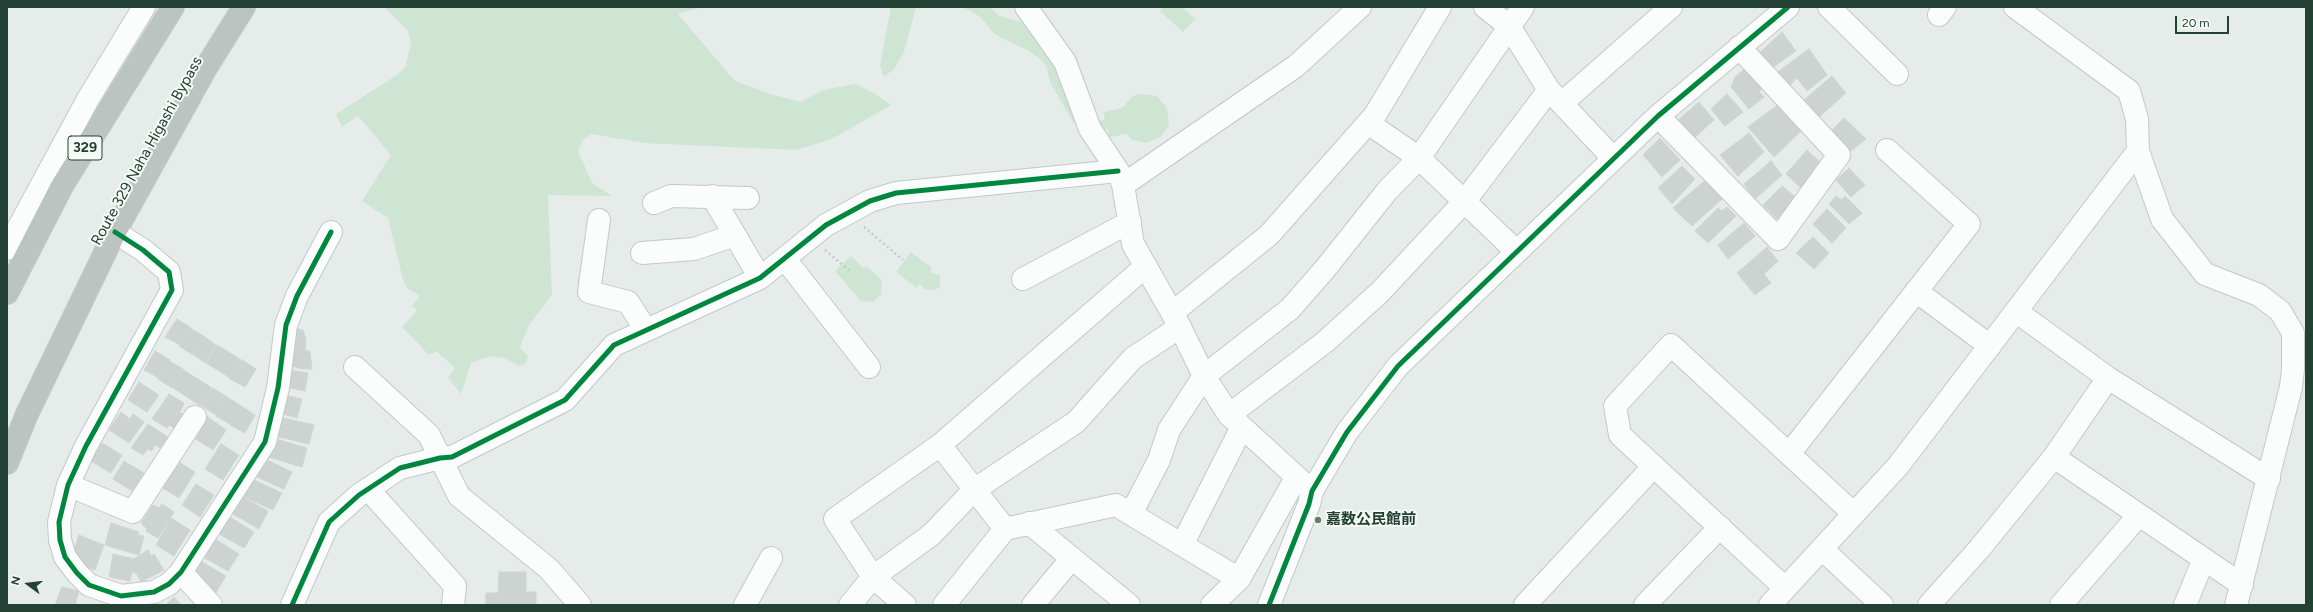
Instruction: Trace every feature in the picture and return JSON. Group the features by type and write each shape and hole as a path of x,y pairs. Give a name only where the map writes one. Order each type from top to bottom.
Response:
{"highway":[{"name":"329","path":"7,294 62,186 173,7"},
{"name":"Route 329 Naha Higashi Bypass","path":"7,463 27,414 115,232 207,66 244,7"}],"street":[{"path":"7,249 88,99 144,7"},
{"path":"1026,7 1065,62 1090,129 1120,178 1130,222 1133,244 1176,320 1204,376 1236,421 1304,484 1309,504 1269,605"},
{"path":"292,605 329,522 368,489 400,468 440,458 452,457 566,400 614,345 760,278 826,225 870,201 896,193 1120,178 1296,66 1360,7"},
{"path":"850,605 873,577 931,535 974,490 1076,422 1134,358 1269,235 1375,115 1440,7"},
{"path":"1485,7 1509,26 1556,97 1613,158"},
{"path":"1131,514 1159,460 1169,430 1204,376 1290,309 1325,269 1387,191 1419,158 1523,7"},
{"path":"1182,545 1236,421 1380,292 1464,202 1556,97 1671,7"},
{"path":"1829,7 1897,74"},
{"path":"2015,7 2038,13 2129,92 2137,119 2138,151 2162,219 2205,274 2259,295 2280,311 2294,333 2300,370 2269,479 2239,595"},
{"path":"1212,605 1239,579 1304,484 1347,432 1398,366 1658,116 1780,10"},
{"path":"1658,116 1778,239 1839,155 1739,47"},
{"path":"1368,123 1419,158 1516,251"},
{"path":"1789,454 1969,224 1887,150"},
{"path":"1770,605 1898,466 2017,312 2138,151"},
{"path":"654,203 671,196 748,198"},
{"path":"712,196 760,278"},
{"path":"599,220 590,292 628,302 646,330"},
{"path":"1023,279 1130,222"},
{"path":"115,232 142,250 169,272 172,290 86,446 68,486 59,522 60,540 65,557 89,585 121,596 154,592 168,584 181,572 265,442 278,388 286,325 297,296 331,232"},
{"path":"642,253 694,249 735,235"},
{"path":"785,259 870,367"},
{"path":"905,605 873,577 835,519 940,446 1146,266"},
{"path":"1916,292 1990,346"},
{"path":"2017,312 2108,378 2269,479"},
{"path":"1785,588 1620,435 1615,406 1671,345 1854,514"},
{"path":"355,367 429,436 458,496 549,568 580,605"},
{"path":"1929,605 1980,548 2054,457 2108,378"},
{"path":"68,486 133,512 195,417"},
{"path":"940,446 1005,529"},
{"path":"2054,457 2204,559 2239,595"},
{"path":"1525,605 1654,466"},
{"path":"368,489 455,586 453,605"},
{"path":"944,605 1005,529 1116,505 1239,579"},
{"path":"2061,605 2139,515"},
{"path":"1030,523 1125,604"},
{"path":"1645,605 1720,527"},
{"path":"1822,549 1882,605"},
{"path":"745,605 771,558"},
{"path":"1033,605 1072,558"},
{"path":"2185,605 2204,559"},
{"path":"181,572 211,605"}],"path":[{"path":"848,213 903,260"},
{"path":"811,237 852,274"}],"green space":[{"path":"385,7 702,7 678,14 735,81 773,95 801,102 823,90 855,84 872,92 891,105 832,139 796,150 644,143 591,134 583,140 578,151 592,183 612,196 548,195 552,295 529,325 520,347 528,357 525,364 519,366 504,358 491,356 471,363 461,394 448,378 455,368 436,351 429,355 402,327 417,310 412,306 420,296 408,289 403,280 388,218 362,201 391,155 358,116 342,127 336,114 397,75 406,66 411,41 407,30"},
{"path":"891,7 916,7 904,52 894,69 884,77 880,66"},
{"path":"963,7 989,7 1000,16 1029,24 1045,44 1083,127 1073,122 1050,82 1047,68 1041,60 1029,51 996,35 979,16"},
{"path":"1163,7 1182,7 1195,19 1183,32 1160,11"},
{"path":"1141,94 1157,96 1167,108 1169,124 1161,137 1146,143 1132,140 1127,134 1109,137 1108,129 1098,132 1093,122 1105,120 1103,112 1122,108 1133,96"},
{"path":"911,252 932,268 930,272 940,276 940,286 936,290 925,290 920,284 917,288 896,272"},
{"path":"851,256 863,268 866,266 882,280 881,295 873,302 861,301 835,271"}],"building":[{"path":"1782,32 1796,51 1772,68 1759,53"},
{"path":"1809,49 1827,75 1807,91 1797,78 1787,88 1775,74"},
{"path":"1748,66 1766,85 1759,92 1764,97 1749,109 1731,87 1735,77"},
{"path":"1832,76 1846,93 1819,117 1804,100"},
{"path":"1727,94 1743,112 1725,126 1711,109"},
{"path":"1699,102 1714,120 1693,139 1678,120"},
{"path":"1779,104 1802,130 1774,157 1748,127"},
{"path":"1844,118 1866,139 1847,154 1828,134"},
{"path":"1749,133 1764,152 1738,176 1720,155"},
{"path":"1660,138 1680,160 1662,177 1643,155"},
{"path":"1807,150 1822,164 1801,188 1786,174"},
{"path":"1771,161 1782,175 1755,199 1744,184"},
{"path":"1682,166 1695,179 1672,204 1658,188"},
{"path":"1849,168 1865,185 1851,197 1836,180"},
{"path":"1709,177 1721,187 1717,193 1722,199 1692,226 1673,208"},
{"path":"1782,186 1798,199 1778,220 1763,205"},
{"path":"1836,196 1842,200 1845,196 1862,213 1849,224 1829,204"},
{"path":"1727,207 1736,216 1708,243 1695,231 1718,208 1722,211"},
{"path":"1827,209 1846,228 1832,243 1813,224"},
{"path":"1744,223 1755,236 1728,259 1718,245"},
{"path":"1813,237 1829,253 1814,269 1796,253"},
{"path":"1767,247 1778,261 1764,274 1771,283 1755,295 1737,273"},
{"path":"177,319 190,327 180,345 165,337"},
{"path":"190,328 205,337 193,355 179,346"},
{"path":"293,328 303,330 306,339 305,350 310,352 312,369 302,369 286,364"},
{"path":"205,337 216,345 205,363 194,355"},
{"path":"217,345 227,351 216,369 206,363"},
{"path":"155,351 170,360 159,378 144,370"},
{"path":"227,351 241,360 230,378 216,369"},
{"path":"242,360 256,369 245,387 230,379"},
{"path":"169,361 183,369 172,388 158,379"},
{"path":"183,370 198,379 187,397 173,388"},
{"path":"288,370 308,373 305,391 285,387"},
{"path":"198,379 212,388 201,406 187,397"},
{"path":"139,382 159,395 147,412 128,400"},
{"path":"213,388 227,397 216,415 202,406"},
{"path":"169,394 184,403 180,412 183,414 174,428 169,425 167,428 152,419"},
{"path":"284,395 302,399 297,418 279,413"},
{"path":"227,397 241,406 230,424 216,416"},
{"path":"241,406 255,415 245,433 230,425"},
{"path":"121,412 130,419 133,414 144,422 129,443 109,430"},
{"path":"205,415 226,430 213,450 191,436"},
{"path":"279,417 314,425 309,444 275,436"},
{"path":"148,424 168,437 161,448 155,445 152,451 148,449 143,455 131,448"},
{"path":"273,438 307,448 302,467 268,457"},
{"path":"102,443 122,455 111,473 91,461"},
{"path":"221,444 239,455 223,480 205,469"},
{"path":"265,459 292,472 284,489 257,477"},
{"path":"124,461 144,473 132,491 113,479"},
{"path":"177,461 195,472 179,498 161,487"},
{"path":"252,479 282,493 273,510 244,497"},
{"path":"196,484 214,495 200,517 182,505"},
{"path":"241,496 268,511 259,529 231,513"},
{"path":"162,504 174,512 158,538 146,531 147,529 141,523 153,505 159,508"},
{"path":"230,517 254,532 244,548 219,534"},
{"path":"171,518 190,530 174,556 156,545"},
{"path":"111,523 139,532 138,535 144,536 139,555 105,545"},
{"path":"79,535 104,545 95,570 88,568 73,552"},
{"path":"215,539 239,554 228,571 203,557"},
{"path":"148,550 151,556 154,554 164,570 141,582 136,573 132,572 130,581 109,577 113,554 134,559"},
{"path":"202,562 226,576 215,594 191,580"},
{"path":"499,572 526,572 526,592 536,592 536,605 486,605 486,593 498,593"},
{"path":"62,587 79,591 75,605 55,605"},
{"path":"174,597 181,605 166,605"}],"cycle path":[{"path":"1269,605 1309,504 1312,491 1347,432 1398,366 1658,116 1788,7"},
{"path":"292,605 329,522 359,495 400,468 440,458 452,457 565,400 614,345 760,278 826,225 870,201 896,193 1118,171"},
{"path":"115,232 143,250 169,272 172,290 86,446 68,485 59,522 60,540 65,557 77,573 89,585 121,596 154,592 169,584 181,572 265,442 278,388 286,325 297,296 331,232"}],"place":[{"name":"嘉数公民館前","path":"1318,520"}]}
